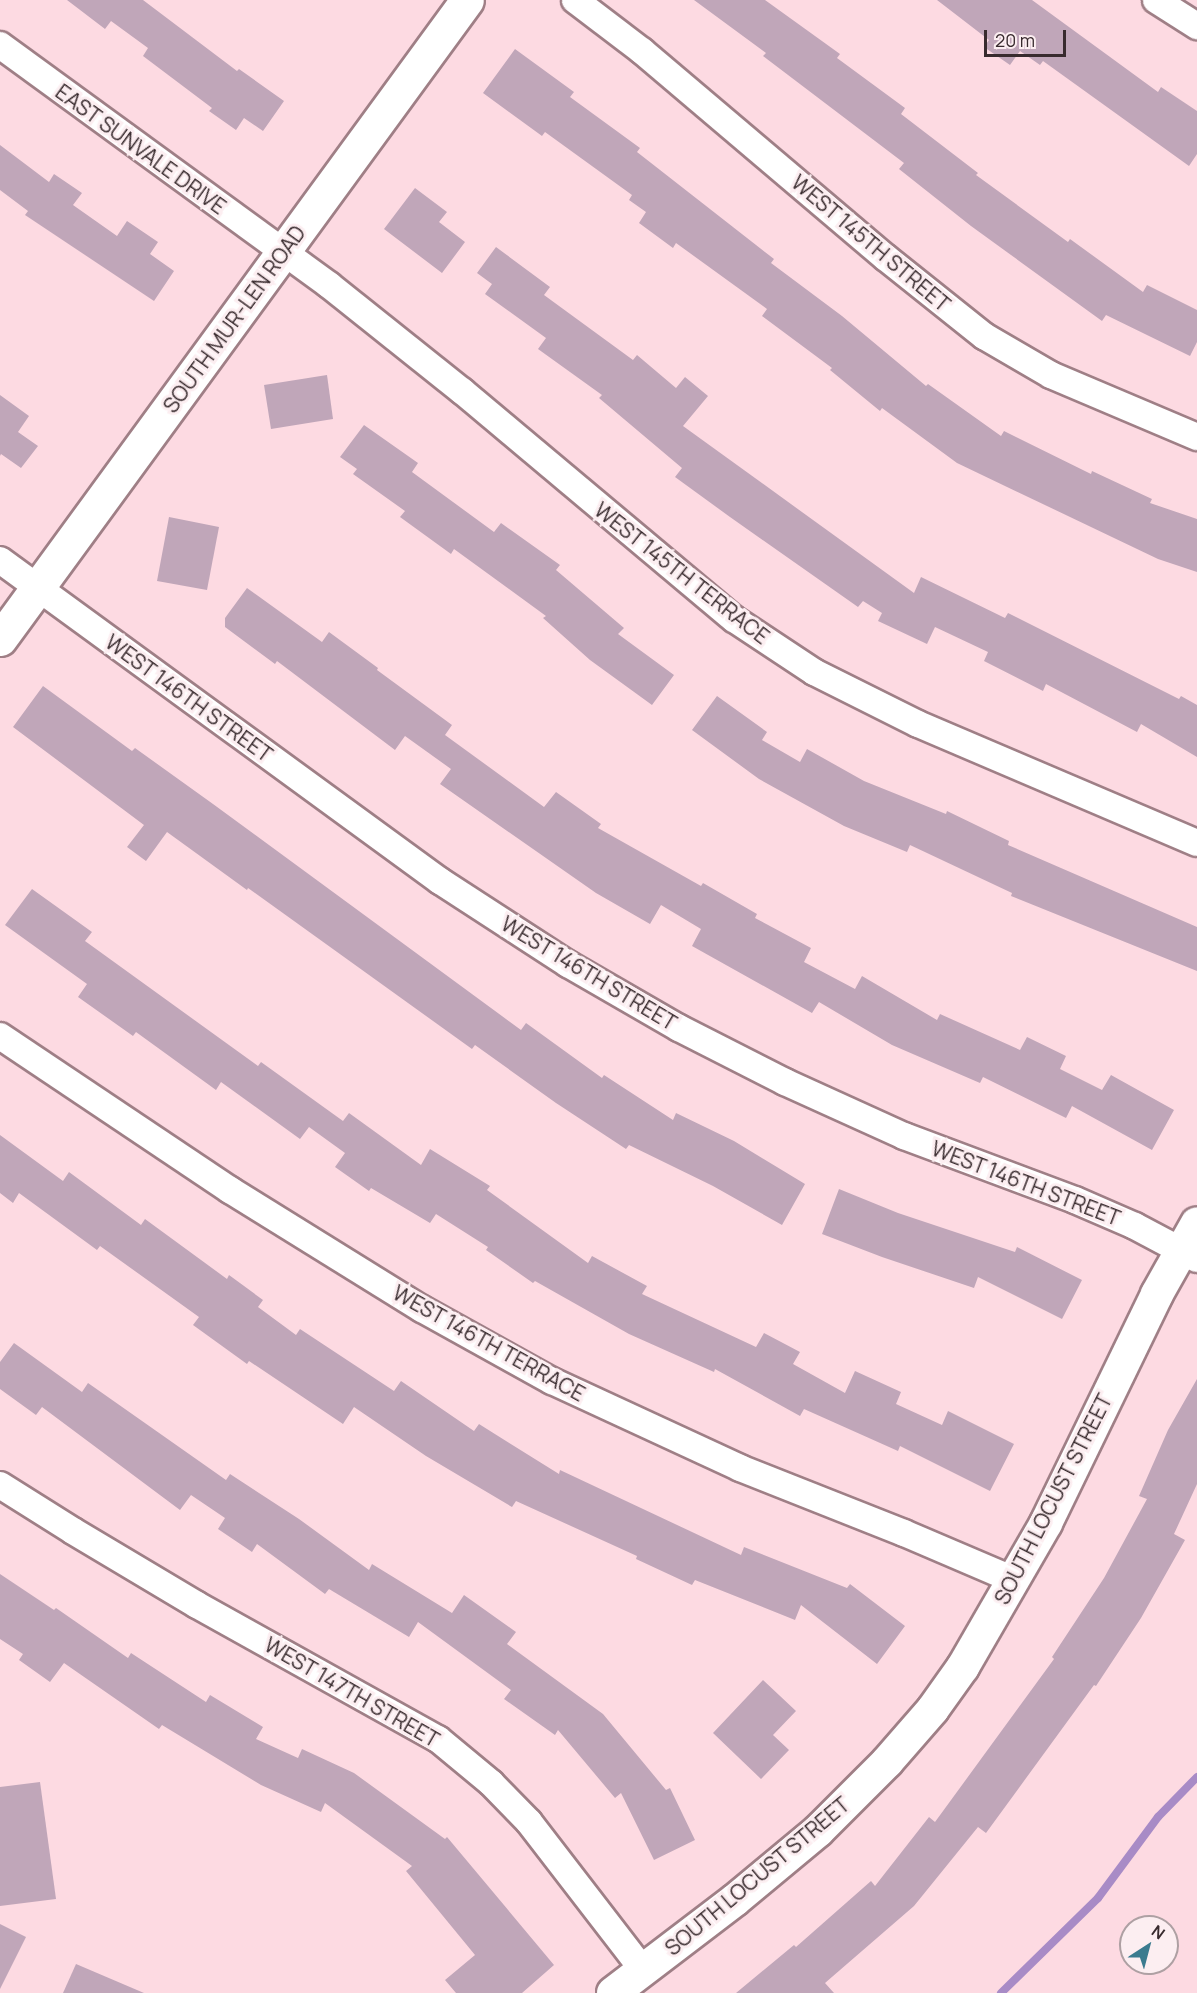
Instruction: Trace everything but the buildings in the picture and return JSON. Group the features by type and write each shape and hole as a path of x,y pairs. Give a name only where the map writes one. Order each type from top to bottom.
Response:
{"main road":[{"name":"SOUTH MUR-LEN ROAD","path":"0,639 467,0"}],"street":[{"name":"WEST 145TH STREET","path":"575,0 642,51 885,257 984,336 1051,375 1197,437"},
{"path":"1156,0 1197,26"},
{"name":"EAST SUNVALE DRIVE","path":"0,45 283,252"},
{"name":"WEST 145TH TERRACE","path":"283,252 329,285 462,391 691,586 734,619 814,672 918,724 1197,843"},
{"name":"WEST 146TH STREET","path":"0,560 440,881 568,964 679,1028 785,1082 904,1136 1076,1200 1189,1255"},
{"name":"WEST 146TH TERRACE","path":"0,1036 230,1190 422,1309 552,1381 740,1468 904,1533 1014,1580"},
{"name":"SOUTH LOCUST STREET","path":"613,1993 735,1900 818,1831 887,1762 933,1709 963,1667 1046,1523 1142,1324 1189,1255 1197,1223"},
{"name":"WEST 147TH STREET","path":"0,1485 197,1605 438,1739 491,1783 529,1822 643,1970"}],"waterway":[{"path":"1001,1993 1098,1898 1158,1817 1197,1777"}]}
